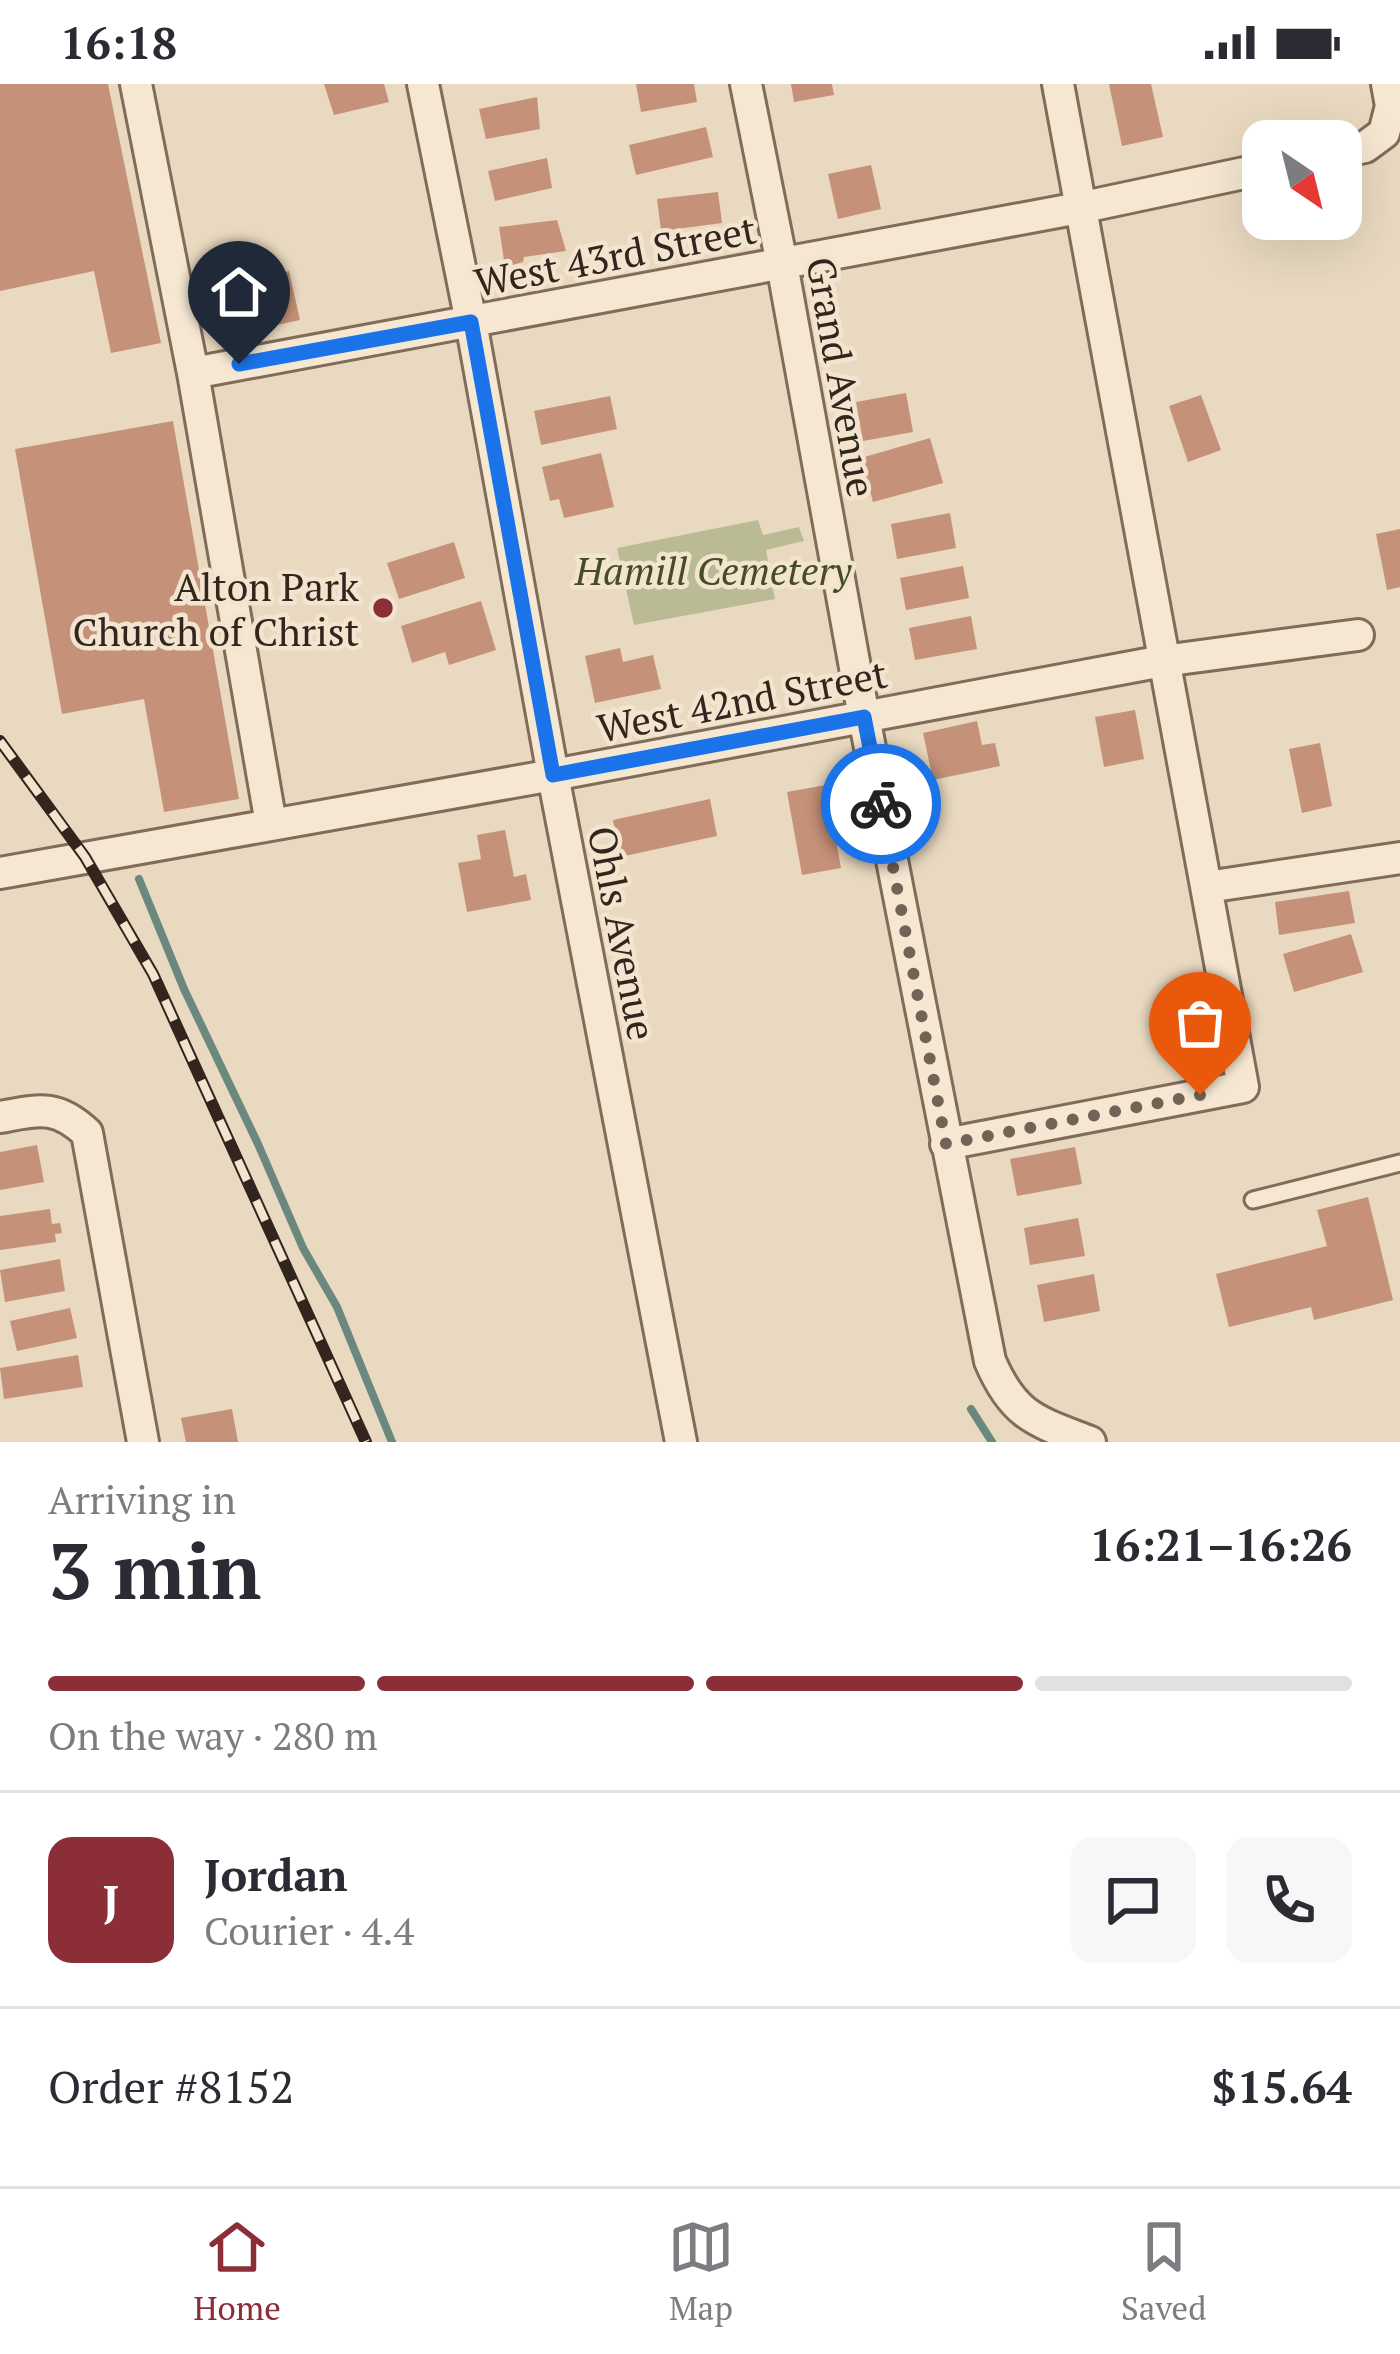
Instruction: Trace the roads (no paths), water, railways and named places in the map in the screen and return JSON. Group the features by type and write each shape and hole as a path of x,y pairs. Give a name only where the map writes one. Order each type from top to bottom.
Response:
{"street":[{"path":"136,84 193,373 271,824"},
{"name":"Ohls Avenue","path":"422,84 681,1442"},
{"name":"Grand Avenue","path":"746,84 989,1361 1002,1390 1020,1408 1040,1422 1090,1442"},
{"path":"946,1144 1243,1087 1058,84"},
{"path":"1362,148 1384,133 1391,106 1387,84"},
{"name":"West 43rd Street","path":"193,373 1242,173"},
{"name":"West 42nd Street","path":"0,873 1163,661 1358,635"},
{"path":"1207,886 1400,858"},
{"path":"0,1117 38,1110 68,1115 87,1133 142,1442"}],"lane":[{"path":"1253,1200 1400,1163"}],"waterway":[{"path":"139,879 303,1248 337,1307 392,1442"},
{"path":"971,1409 992,1442"}],"railway":[{"path":"0,741 85,857 153,974 366,1442"}],"place":[{"name":"Alton Park Church of Christ","path":"383,608"}],"park label":[{"name":"Hamill Cemetery","path":"713,570"}]}
